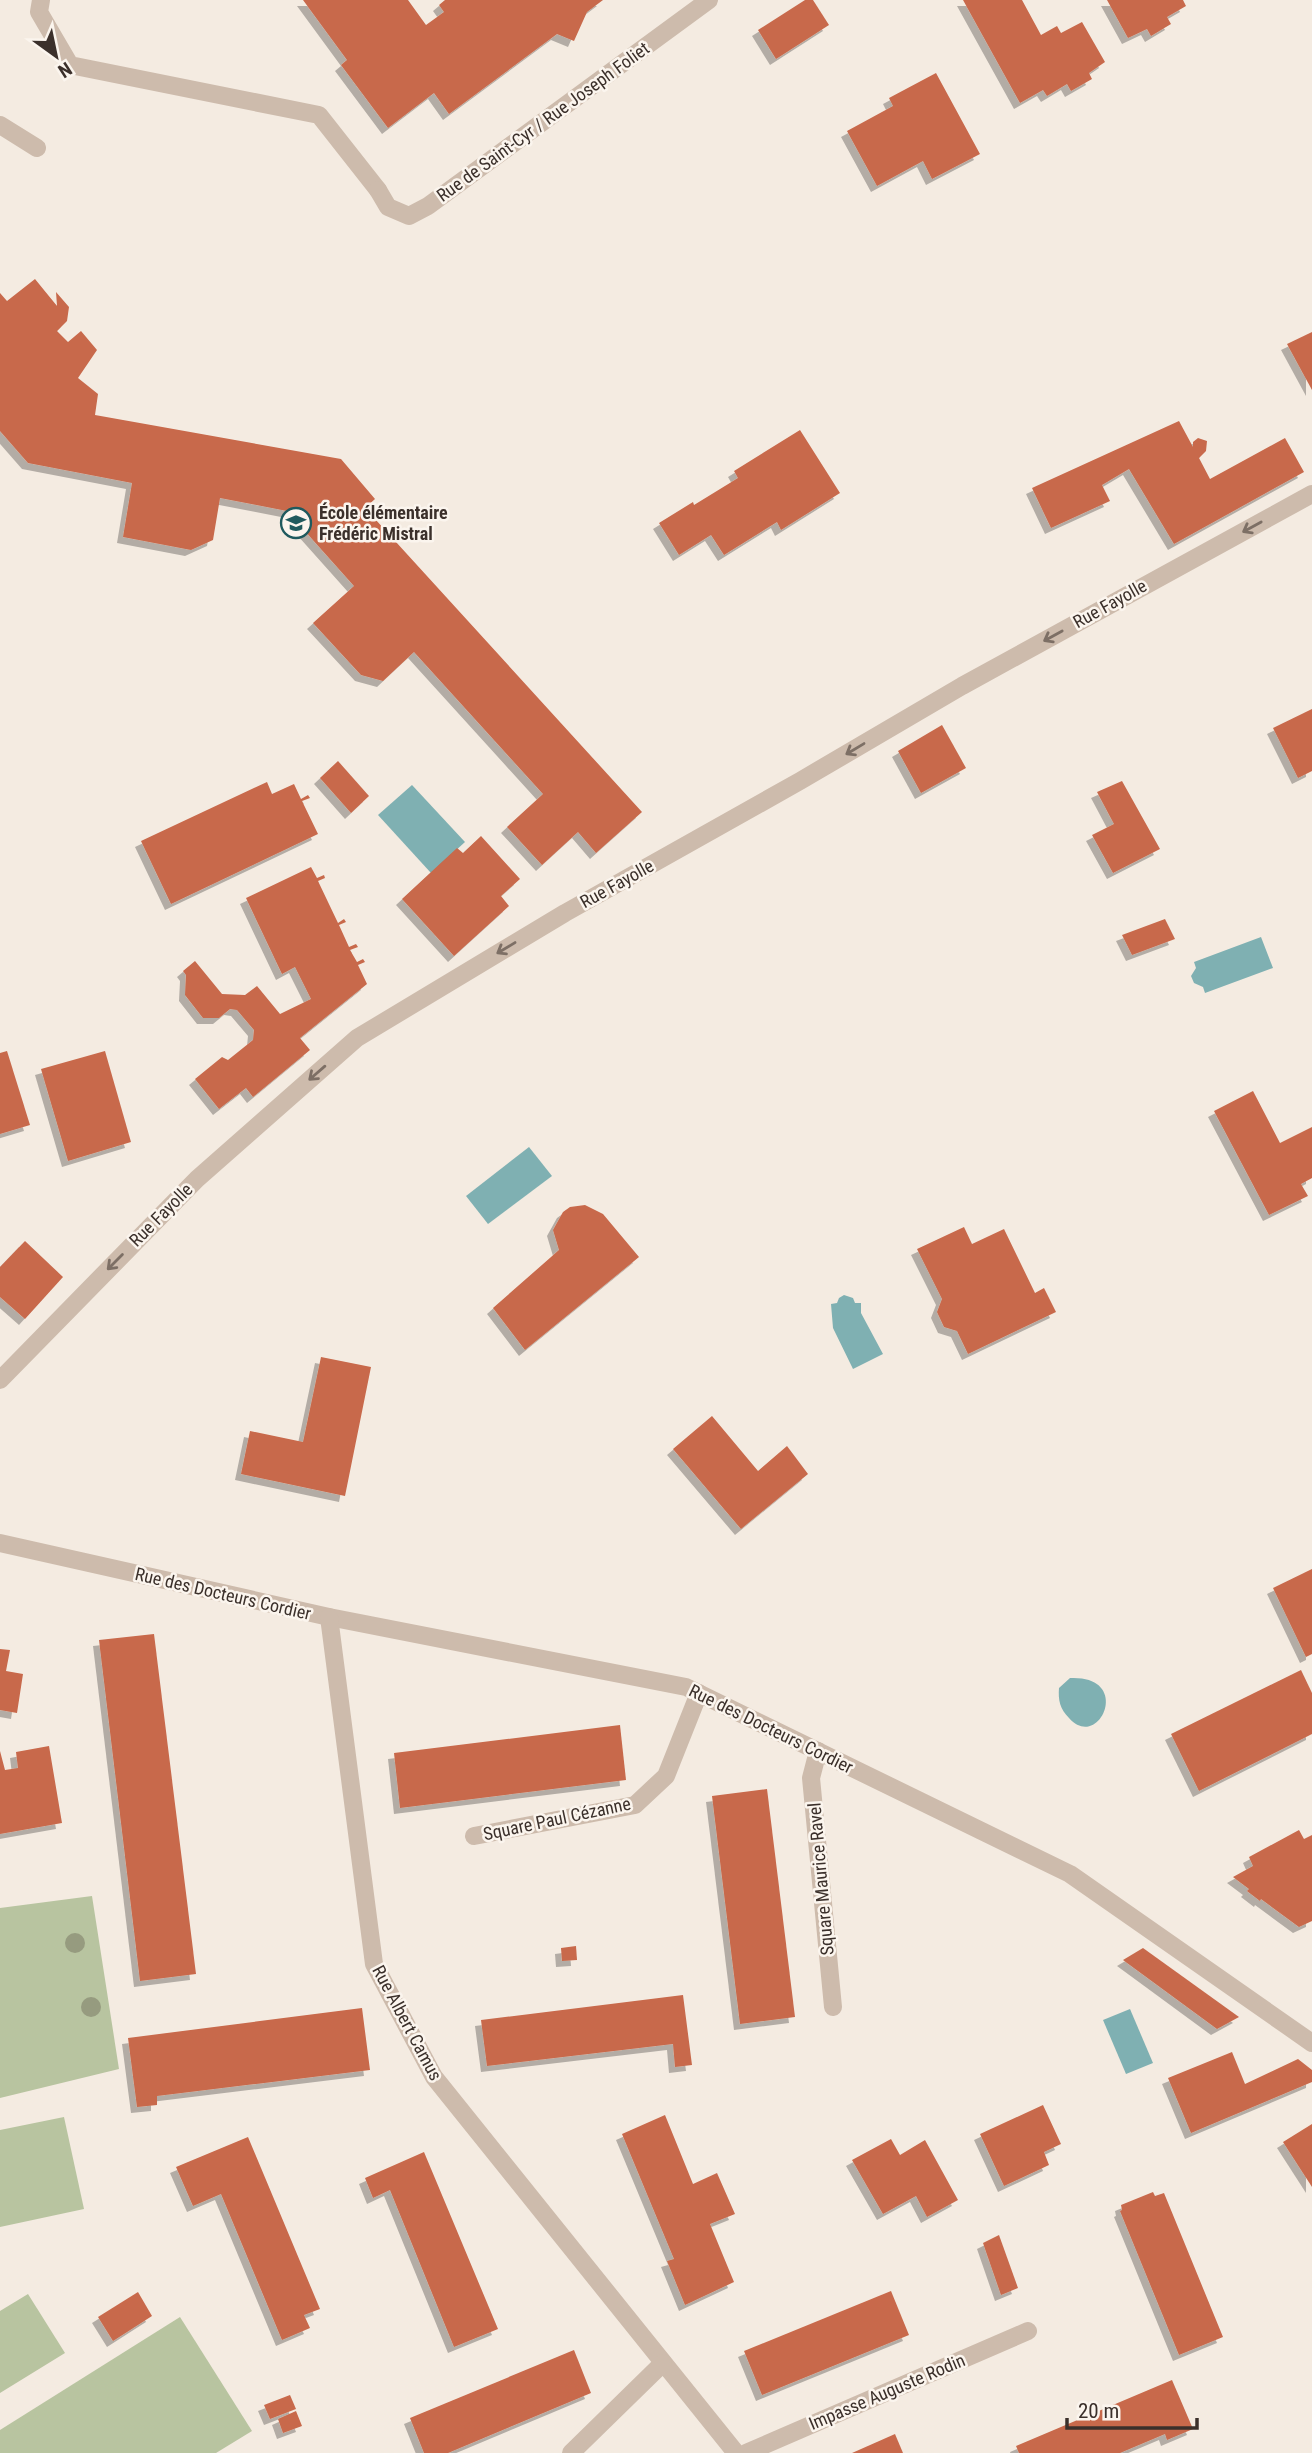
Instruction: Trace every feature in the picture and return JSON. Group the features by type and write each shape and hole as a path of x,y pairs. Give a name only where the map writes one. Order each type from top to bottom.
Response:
{"street":[{"name":"Rue de Saint-Cyr / Rue Joseph Foliet","path":"41,0 39,12 70,65 318,115 378,190 388,207 409,216 428,206 709,0"},
{"path":"0,125 37,148"},
{"name":"Rue Fayolle","path":"0,1380 197,1179 357,1038 565,913 962,686 1312,494"},
{"name":"Rue des Docteurs Cordier","path":"0,1544 329,1618 686,1687 1070,1874 1312,2043"},
{"name":"Rue Albert Camus","path":"329,1618 374,1964 434,2077 736,2453"},
{"name":"Square Paul Cézanne","path":"474,1836 635,1805 666,1776 699,1693"},
{"name":"Square Maurice Ravel","path":"818,1751 811,1778 833,2007"},
{"name":"Impasse Auguste Rodin","path":"747,2453 1028,2331"},
{"path":"571,2453 663,2363"}],"green space":[{"path":"92,1896 119,2069 0,2098 0,1908"},
{"path":"64,2117 84,2209 0,2227 0,2130"},
{"path":"28,2294 65,2353 0,2393 0,2311"},
{"path":"180,2317 252,2431 216,2453 0,2453 0,2430"}],"water":[{"path":"412,785 465,842 431,873 378,815"},
{"path":"1261,937 1273,968 1205,993 1203,987 1194,983 1191,976 1196,968 1194,962"},
{"path":"529,1147 552,1176 488,1224 466,1196"},
{"path":"844,1295 853,1298 855,1303 861,1303 861,1313 883,1354 853,1369 833,1328 831,1304 837,1303"},
{"path":"1070,1678 1090,1680 1101,1688 1106,1698 1105,1710 1091,1726 1080,1726 1069,1718 1062,1708 1059,1688"},
{"path":"1130,2009 1153,2063 1126,2074 1103,2020"}],"building":[{"path":"303,0 408,0 426,25 444,12 439,5 445,0 603,0 587,12 574,41 557,34 449,114 434,93 388,128 341,65 347,60"},
{"path":"805,0 813,0 829,25 776,59 758,30"},
{"path":"963,0 1022,0 1041,35 1057,26 1061,33 1082,22 1105,62 1089,73 1092,79 1071,91 1067,84 1047,96 1043,90 1020,103"},
{"path":"1107,0 1183,0 1186,6 1167,17 1171,24 1151,36 1147,29 1128,38"},
{"path":"936,73 980,154 932,179 923,161 877,186 847,131 893,106 889,98"},
{"path":"35,279 57,306 56,292 69,307 67,321 57,331 68,342 81,331 97,350 78,378 98,394 95,415 341,459 375,499 365,508 642,812 596,853 578,832 542,865 507,827 543,794 414,652 383,681 361,675 313,623 354,586 287,511 220,498 213,540 191,550 123,537 132,483 28,463 0,431 0,293 7,301"},
{"path":"1312,332 1312,390 1287,344"},
{"path":"1179,421 1193,447 1193,442 1198,438 1207,441 1206,451 1199,458 1210,479 1285,438 1304,472 1174,544 1129,469 1102,485 1110,501 1051,528 1032,488"},
{"path":"800,430 840,493 781,530 777,522 724,555 711,535 679,555 659,523 738,478 734,471"},
{"path":"1312,709 1312,771 1298,778 1273,728"},
{"path":"942,725 966,768 921,793 898,751"},
{"path":"338,761 369,796 351,813 320,778"},
{"path":"1122,781 1160,849 1113,873 1092,835 1114,824 1097,792"},
{"path":"267,782 272,794 294,784 301,799 308,795 310,798 302,801 318,834 171,904 141,841"},
{"path":"481,836 520,879 501,896 509,906 454,956 402,899 457,848 463,853"},
{"path":"311,867 317,878 324,875 325,878 318,881 338,923 344,919 346,922 339,925 349,947 356,944 358,947 350,950 357,962 363,959 365,962 358,965 367,984 300,1038 310,1050 253,1097 246,1088 219,1109 195,1079 222,1057 228,1060 253,1040 254,1030 237,1010 230,1009 219,1018 203,1018 185,995 186,975 183,971 195,961 222,994 245,995 257,986 280,1014 311,999 295,967 282,974 246,898"},
{"path":"1165,919 1175,939 1132,955 1122,935"},
{"path":"7,1051 30,1125 0,1134 0,1053"},
{"path":"105,1051 131,1142 68,1161 41,1069"},
{"path":"1253,1091 1280,1143 1312,1127 1312,1178 1301,1184 1308,1196 1269,1215 1214,1111"},
{"path":"585,1205 603,1214 639,1257 525,1350 493,1308 559,1250 553,1230 563,1212 570,1207"},
{"path":"964,1227 972,1244 1004,1229 1035,1293 1044,1288 1056,1312 968,1354 957,1331 944,1327 937,1312 942,1299 917,1249"},
{"path":"25,1241 63,1277 25,1319 0,1297 0,1267"},
{"path":"321,1357 371,1367 345,1496 241,1474 250,1431 303,1442"},
{"path":"712,1416 758,1471 787,1446 808,1474 741,1529 673,1449"},
{"path":"1312,1569 1312,1654 1306,1657 1273,1588"},
{"path":"154,1634 196,1974 140,1981 99,1640"},
{"path":"0,1649 10,1650 6,1671 23,1674 17,1713 0,1710"},
{"path":"1301,1670 1312,1693 1312,1734 1199,1791 1171,1734"},
{"path":"620,1725 626,1780 400,1808 394,1753"},
{"path":"49,1746 62,1823 0,1834 0,1751 5,1770 18,1768 16,1752"},
{"path":"767,1789 795,2017 740,2024 712,1796"},
{"path":"1299,1830 1304,1839 1312,1835 1312,1921 1299,1927 1261,1899 1260,1901 1233,1877 1253,1866 1249,1857"},
{"path":"576,1946 577,1960 562,1961 561,1948"},
{"path":"1143,1948 1239,2017 1217,2029 1123,1960"},
{"path":"683,1995 692,2065 675,2067 673,2044 487,2066 481,2020"},
{"path":"362,2008 370,2070 157,2096 157,2105 137,2107 128,2038"},
{"path":"1232,2052 1245,2084 1298,2059 1312,2070 1312,2082 1191,2133 1168,2078"},
{"path":"1043,2105 1061,2144 1044,2152 1049,2165 1004,2186 980,2134"},
{"path":"665,2115 693,2184 717,2173 735,2214 710,2224 734,2282 685,2305 667,2261 674,2259 622,2134"},
{"path":"1312,2124 1312,2187 1283,2142"},
{"path":"248,2137 320,2309 304,2315 310,2328 282,2340 221,2194 193,2206 176,2167"},
{"path":"891,2139 900,2155 925,2140 958,2200 927,2217 916,2196 883,2214 852,2160"},
{"path":"424,2152 498,2329 454,2347 390,2190 373,2198 365,2178"},
{"path":"1153,2192 1155,2196 1164,2193 1223,2337 1179,2355 1120,2211 1121,2205"},
{"path":"999,2235 1018,2288 1001,2295 983,2243"},
{"path":"891,2291 909,2335 762,2395 744,2351"},
{"path":"138,2292 152,2316 113,2341 98,2317"},
{"path":"574,2350 591,2393 448,2453 424,2453 410,2418"},
{"path":"1172,2380 1193,2429 1167,2440 1165,2434 1120,2453 1019,2453 1016,2446"},
{"path":"290,2395 296,2409 270,2419 264,2405"},
{"path":"296,2411 302,2426 283,2433 278,2419"},
{"path":"895,2434 903,2453 852,2453"}],"place":[{"name":"École élémentaire Frédéric Mistral","path":"296,523"}]}
